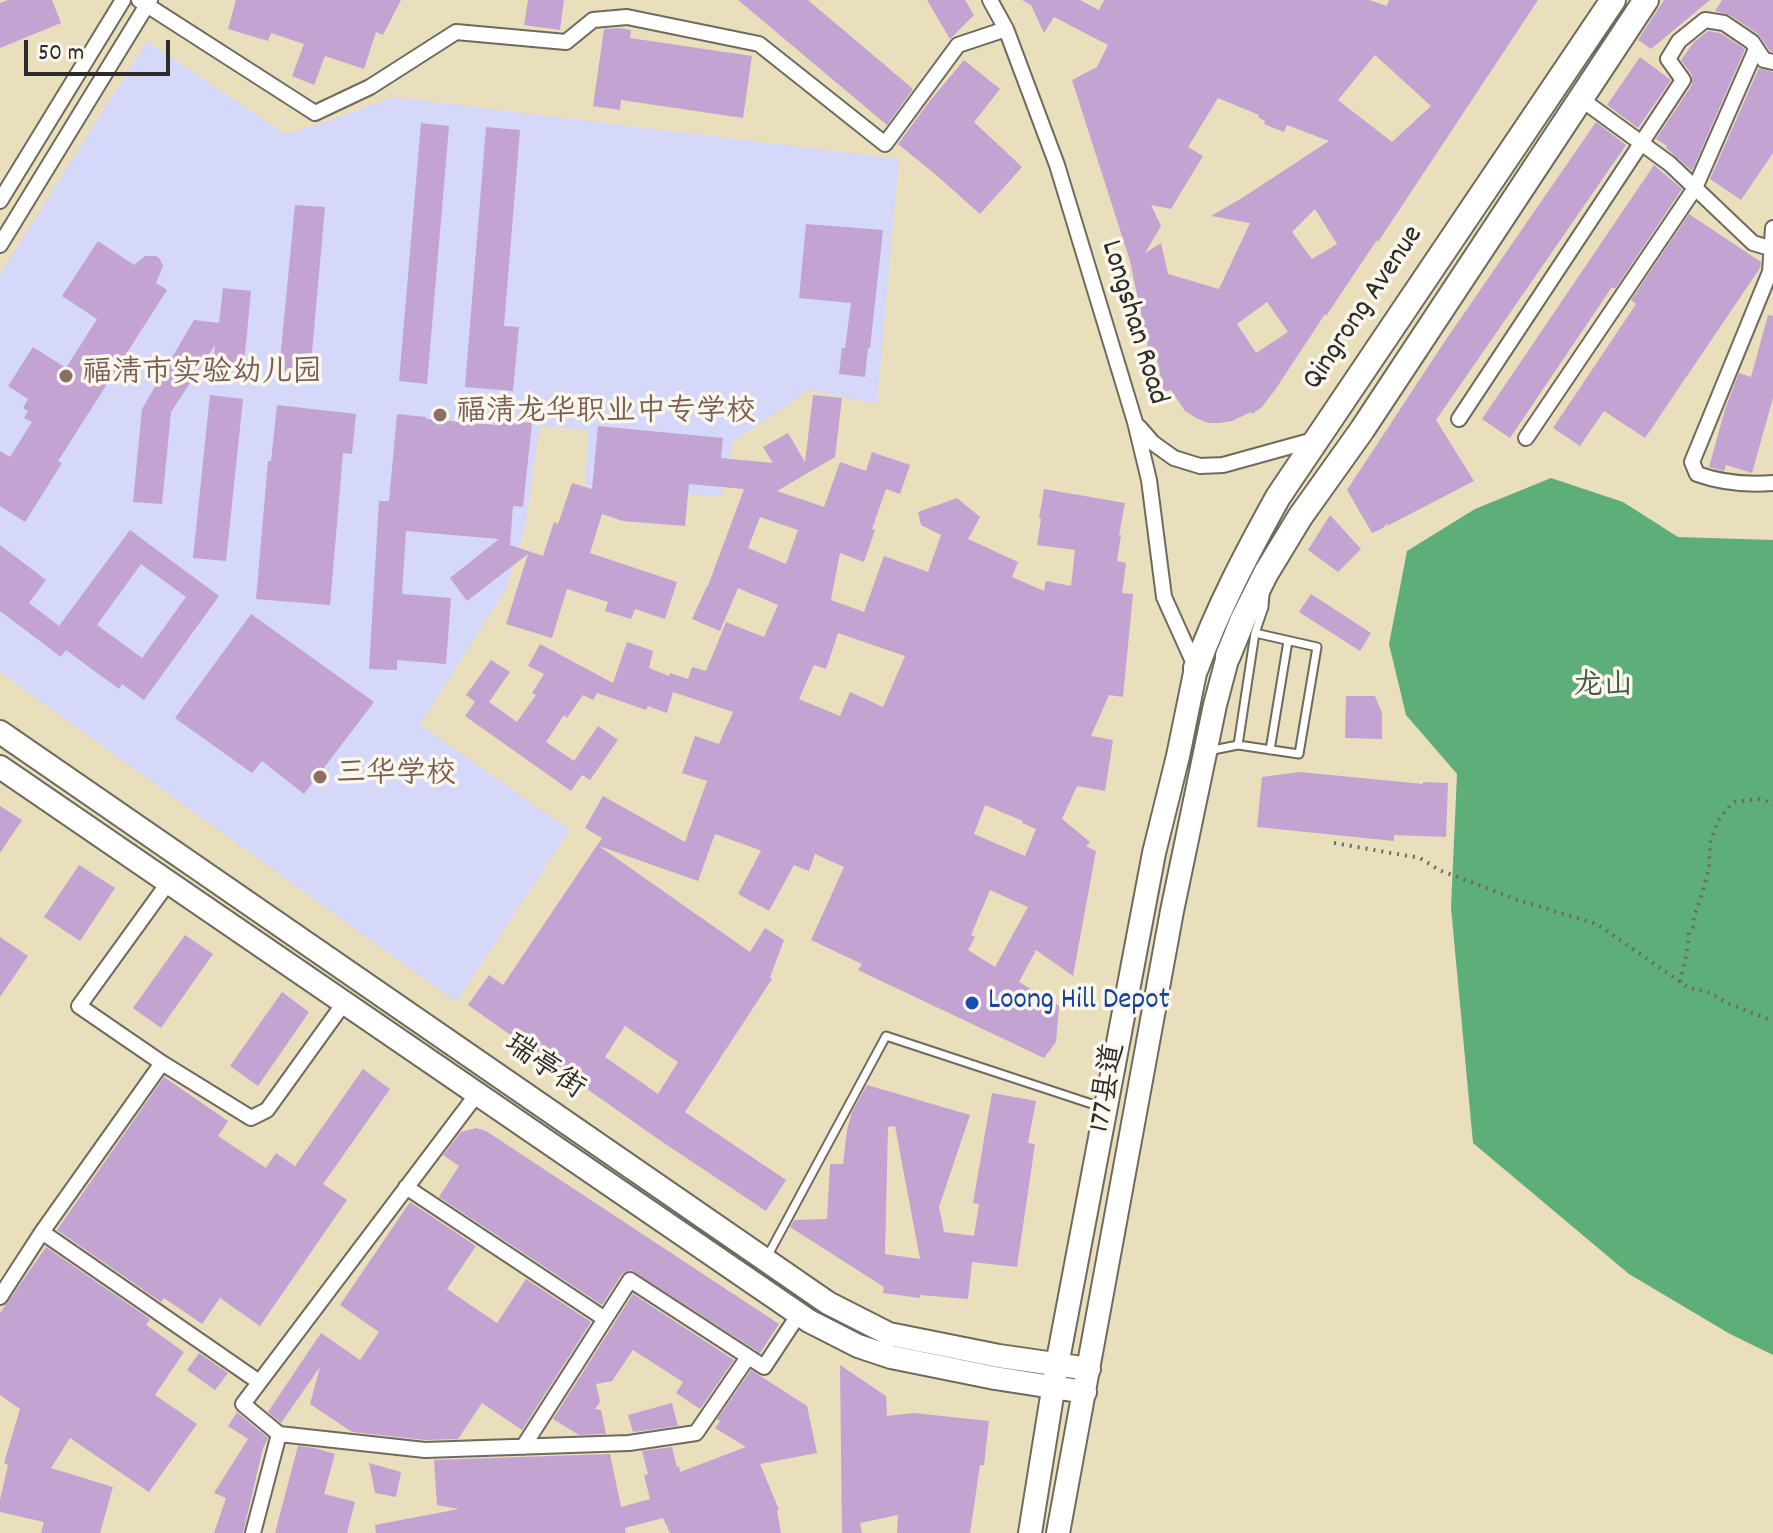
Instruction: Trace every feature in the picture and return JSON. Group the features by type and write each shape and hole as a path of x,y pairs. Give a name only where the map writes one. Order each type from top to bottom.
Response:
{"main road":[{"name":"Qingrong Avenue","path":"1196,668 1236,573 1278,497 1613,0"},
{"path":"1228,656 1266,573 1300,517 1362,430 1646,0"},
{"name":"177县道","path":"1058,1533 1172,911 1228,656"},
{"name":"177县道","path":"1030,1533 1055,1376 1154,853 1196,668"},
{"name":"瑞亭街","path":"0,732 828,1303 889,1334 999,1356 1055,1376 1085,1392"},
{"name":"瑞亭街","path":"0,767 799,1314 858,1346 891,1357 1055,1376 1089,1369"}],"street":[{"path":"0,201 123,0"},
{"name":"Longshan Road","path":"990,0 1006,29 1057,165 1135,422 1149,480 1164,597 1196,668"},
{"path":"0,245 145,2 315,113 370,87 456,32 566,42 593,20 627,17 759,44 885,144 958,45 1006,29"},
{"path":"1459,419 1683,80 1668,59 1679,41 1705,20 1724,23 1752,42 1764,60 1773,62"},
{"path":"1526,438 1695,188 1756,49"},
{"path":"1581,99 1670,164 1753,243 1772,249"},
{"path":"1773,228 1770,272 1692,462 1697,474 1717,481 1773,483"},
{"path":"1135,422 1153,443 1174,458 1200,466 1223,465 1317,439"},
{"path":"168,883 79,1006 162,1063 251,1118 267,1110 344,1003"},
{"path":"0,1297 42,1232 162,1063"},
{"path":"477,1094 243,1404 279,1434 425,1450 629,1443 696,1433 748,1357"},
{"path":"406,1187 605,1319"},
{"path":"42,1232 259,1382"},
{"path":"523,1447 630,1280 764,1367 799,1314"},
{"path":"253,1533 279,1434"}],"lane":[{"path":"1238,745 1255,633 1264,607 1266,573"},
{"path":"1206,752 1238,745 1299,754 1317,647 1255,633"},
{"path":"1270,750 1288,641"},
{"path":"766,1260 886,1036 1106,1109"}],"path":[{"path":"1680,983 1689,933 1709,868 1710,843 1718,821 1735,802 1758,799 1773,805"},
{"path":"1334,843 1420,858 1439,870 1518,900 1597,924 1680,983 1696,991 1711,993 1725,1002 1773,1021"}],"shaded area":[{"name":"福清龙华职业中专学校","path":"147,41 285,134 393,97 899,159 877,404 809,390 733,442 721,497 585,485 588,430 540,426 525,528 506,589 420,725 570,830 456,1002 0,672 0,274"}],"green space":[{"name":"龙山","path":"1551,478 1623,502 1678,537 1773,540 1773,1355 1730,1334 1629,1274 1473,1143 1451,908 1457,774 1406,715 1389,644 1407,551 1475,509"}],"building":[{"path":"8,0 52,0 61,23 0,48 0,3"},
{"path":"236,0 401,0 383,35 376,32 364,69 325,56 314,85 292,76 304,44 271,33 268,41 228,29"},
{"path":"528,0 564,0 560,30 524,25"},
{"path":"738,0 808,0 913,89 887,125"},
{"path":"927,0 965,0 974,15 950,39"},
{"path":"1022,0 1080,0 1099,10 1104,0 1369,0 1387,6 1389,0 1538,0 1378,242 1275,390 1252,414 1220,423 1208,423 1196,418 1185,411 1171,390 1164,392 1156,356 1150,357 1130,261 1072,80 1097,67 1108,45 1054,17 1044,33 1031,5","holes":["1375,55 1431,106 1392,142 1338,100","1218,98 1259,115 1264,124 1284,132 1287,125 1329,141 1211,216 1250,223 1219,289 1168,274 1161,243 1145,253 1161,226 1151,205 1171,209 1203,156 1188,147","1315,209 1337,244 1312,259 1292,232","1267,302 1288,332 1256,353 1237,324"]},
{"path":"1664,0 1710,0 1651,49 1638,40"},
{"path":"1722,0 1773,0 1773,52 1758,34 1730,15 1715,11"},
{"path":"604,29 631,30 630,38 752,56 743,118 621,100 620,110 593,106"},
{"path":"1708,31 1720,33 1745,49 1692,171 1656,139 1692,85 1692,75 1681,60 1694,42"},
{"path":"1640,57 1671,80 1638,128 1607,105"},
{"path":"964,60 1000,89 974,122 1022,167 980,214 898,144"},
{"path":"1759,68 1773,72 1773,153 1741,200 1710,179"},
{"path":"1596,122 1626,145 1436,420 1474,481 1387,526 1388,522 1372,533 1347,490"},
{"path":"421,123 449,126 427,384 399,381"},
{"path":"486,127 520,130 504,326 519,327 513,391 465,387"},
{"path":"1654,165 1682,189 1510,438 1482,419"},
{"path":"295,205 325,207 310,374 279,371"},
{"path":"1689,214 1761,262 1760,268 1645,438 1604,411 1580,446 1553,428 1636,304 1631,300"},
{"path":"806,224 883,230 865,377 839,374 851,303 799,298"},
{"path":"98,241 134,265 145,256 156,256 163,266 156,283 167,290 58,461 62,463 25,522 0,506 0,451 10,457 32,422 24,418 28,411 23,408 28,399 8,386 33,347 66,368 97,319 62,296"},
{"path":"223,288 251,291 244,364 214,361 215,345 171,412 162,504 133,502 142,409 194,320 219,323"},
{"path":"1768,315 1773,316 1773,398 1752,473 1726,465 1724,471 1709,467 1739,373 1751,377"},
{"path":"210,395 243,399 226,561 193,558"},
{"path":"813,395 842,398 835,457 777,491 824,507 840,462 866,471 872,452 910,465 900,494 886,489 864,562 840,553 831,600 864,612 884,556 928,572 941,535 921,525 918,512 957,498 980,517 968,539 1018,562 1012,577 1044,591 1046,581 1071,586 1075,550 1037,545 1044,489 1125,503 1117,561 1126,563 1122,593 1133,594 1123,697 1109,695 1091,736 1113,740 1105,791 1077,786 1062,819 1090,842 1086,846 1096,851 1073,976 1036,950 1019,982 1059,1006 1056,1042 1044,1058 858,970 862,964 811,940 844,867 815,854 809,871 794,865 769,911 738,894 761,851 757,849 715,834 698,881 599,846 750,952 765,928 784,940 770,977 772,979 685,1112 786,1180 766,1211 468,1005 489,975 503,985 602,838 585,828 603,796 685,842 707,781 682,773 695,736 719,744 733,712 673,692 667,713 648,706 646,710 597,693 593,700 583,695 567,718 564,715 546,742 574,761 598,726 618,740 590,780 582,775 571,791 465,716 475,702 466,695 491,660 510,672 489,702 517,722 536,695 532,693 544,674 528,666 540,644 613,683 627,642 653,651 649,668 688,679 692,667 706,671 726,622 764,637 778,605 738,588 720,631 692,619 708,586 744,489 689,484 685,526 623,521 602,514 590,553 677,582 665,619 635,609 631,619 605,611 608,602 567,589 552,638 506,624 528,554 467,601 450,578 499,539 406,531 402,594 451,598 446,664 397,660 397,670 369,669 379,501 389,501 397,414 497,425 497,420 532,423 523,507 513,506 510,545 543,556 572,483 592,489 598,426 723,438 721,458 773,463 763,447 788,433 805,462","holes":["760,517 798,530 786,564 748,548","838,633 905,656 883,707 850,692 840,716 799,699 814,665 826,669","985,805 1036,829 1025,856 974,834","990,890 1028,907 995,967 968,950 975,937 971,935","625,1026 678,1062 658,1094 605,1057"]},
{"path":"277,405 356,414 352,454 343,453 330,605 256,599 268,461 271,461"},
{"path":"1330,515 1361,549 1338,572 1308,550"},
{"path":"130,530 219,596 144,700 122,684 119,689 66,650 61,657 0,611 0,545 46,580 29,603 59,626","holes":["141,564 186,597 142,658 97,625"]},
{"path":"1311,594 1371,633 1360,651 1299,612"},
{"path":"251,614 374,702 304,794 262,761 252,773 175,718"},
{"path":"1346,696 1375,696 1382,713 1382,739 1345,738"},
{"path":"1300,772 1423,784 1448,783 1446,837 1394,835 1394,841 1257,827 1262,777"},
{"path":"0,806 22,820 0,853"},
{"path":"79,865 115,888 80,941 44,917"},
{"path":"185,935 213,954 161,1028 133,1008"},
{"path":"0,937 28,956 0,997"},
{"path":"282,992 309,1012 258,1086 230,1066"},
{"path":"363,1069 390,1089 323,1184 347,1200 260,1326 220,1298 202,1324 164,1298 161,1302 57,1230 164,1077 228,1121 218,1136 266,1168 276,1153 295,1166"},
{"path":"867,1085 970,1115 939,1207 944,1232 974,1236 979,1204 973,1203 992,1093 1036,1101 1028,1143 1035,1144 1017,1267 972,1262 968,1299 883,1293 884,1287 790,1227 794,1220 827,1219 830,1164 843,1164 852,1112","holes":["895,1126 920,1259 885,1254 888,1127"]},
{"path":"476,1128 486,1131 779,1324 760,1353 631,1270 622,1274 602,1305 439,1197 459,1166 443,1155 461,1132"},
{"path":"410,1202 476,1246 447,1289 497,1323 526,1279 591,1322 522,1430 482,1403 458,1439 425,1440 352,1432 310,1404 320,1367 281,1423 268,1412 321,1333 360,1360 379,1332 340,1305"},
{"path":"46,1247 150,1319 146,1325 184,1352 155,1395 197,1424 149,1492 70,1438 51,1468 113,1487 100,1533 41,1533 44,1522 0,1512 8,1465 4,1463 20,1409 0,1395 0,1313"},
{"path":"633,1294 734,1360 700,1409 676,1393 683,1382 633,1350 612,1381 596,1384 600,1402 595,1409 601,1410 606,1434 579,1435 553,1419"},
{"path":"199,1353 228,1373 215,1390 187,1370"},
{"path":"840,1365 886,1396 887,1416 914,1413 989,1421 984,1465 980,1465 970,1533 897,1533 898,1515 860,1523 862,1533 842,1533"},
{"path":"751,1370 807,1406 817,1453 760,1464 779,1510 781,1533 670,1533 663,1518 625,1528 626,1533 376,1533 375,1525 459,1509 437,1505 434,1460 610,1454 621,1507 650,1499 642,1451 672,1447 680,1472 746,1447 715,1428 720,1421 717,1419"},
{"path":"672,1403 678,1426 633,1432 628,1415"},
{"path":"237,1412 268,1438 243,1533 214,1533 226,1498 214,1493 248,1439 228,1426"},
{"path":"298,1446 335,1454 324,1494 355,1502 347,1533 275,1533"},
{"path":"369,1463 401,1472 396,1497 375,1493"}],"place":[{"name":"福清市实验幼儿园","path":"66,376"},
{"name":"福清龙华职业中专学校","path":"440,415"},
{"name":"三华学校","path":"320,777"},
{"name":"Loong Hill Depot","path":"972,1003"}]}
